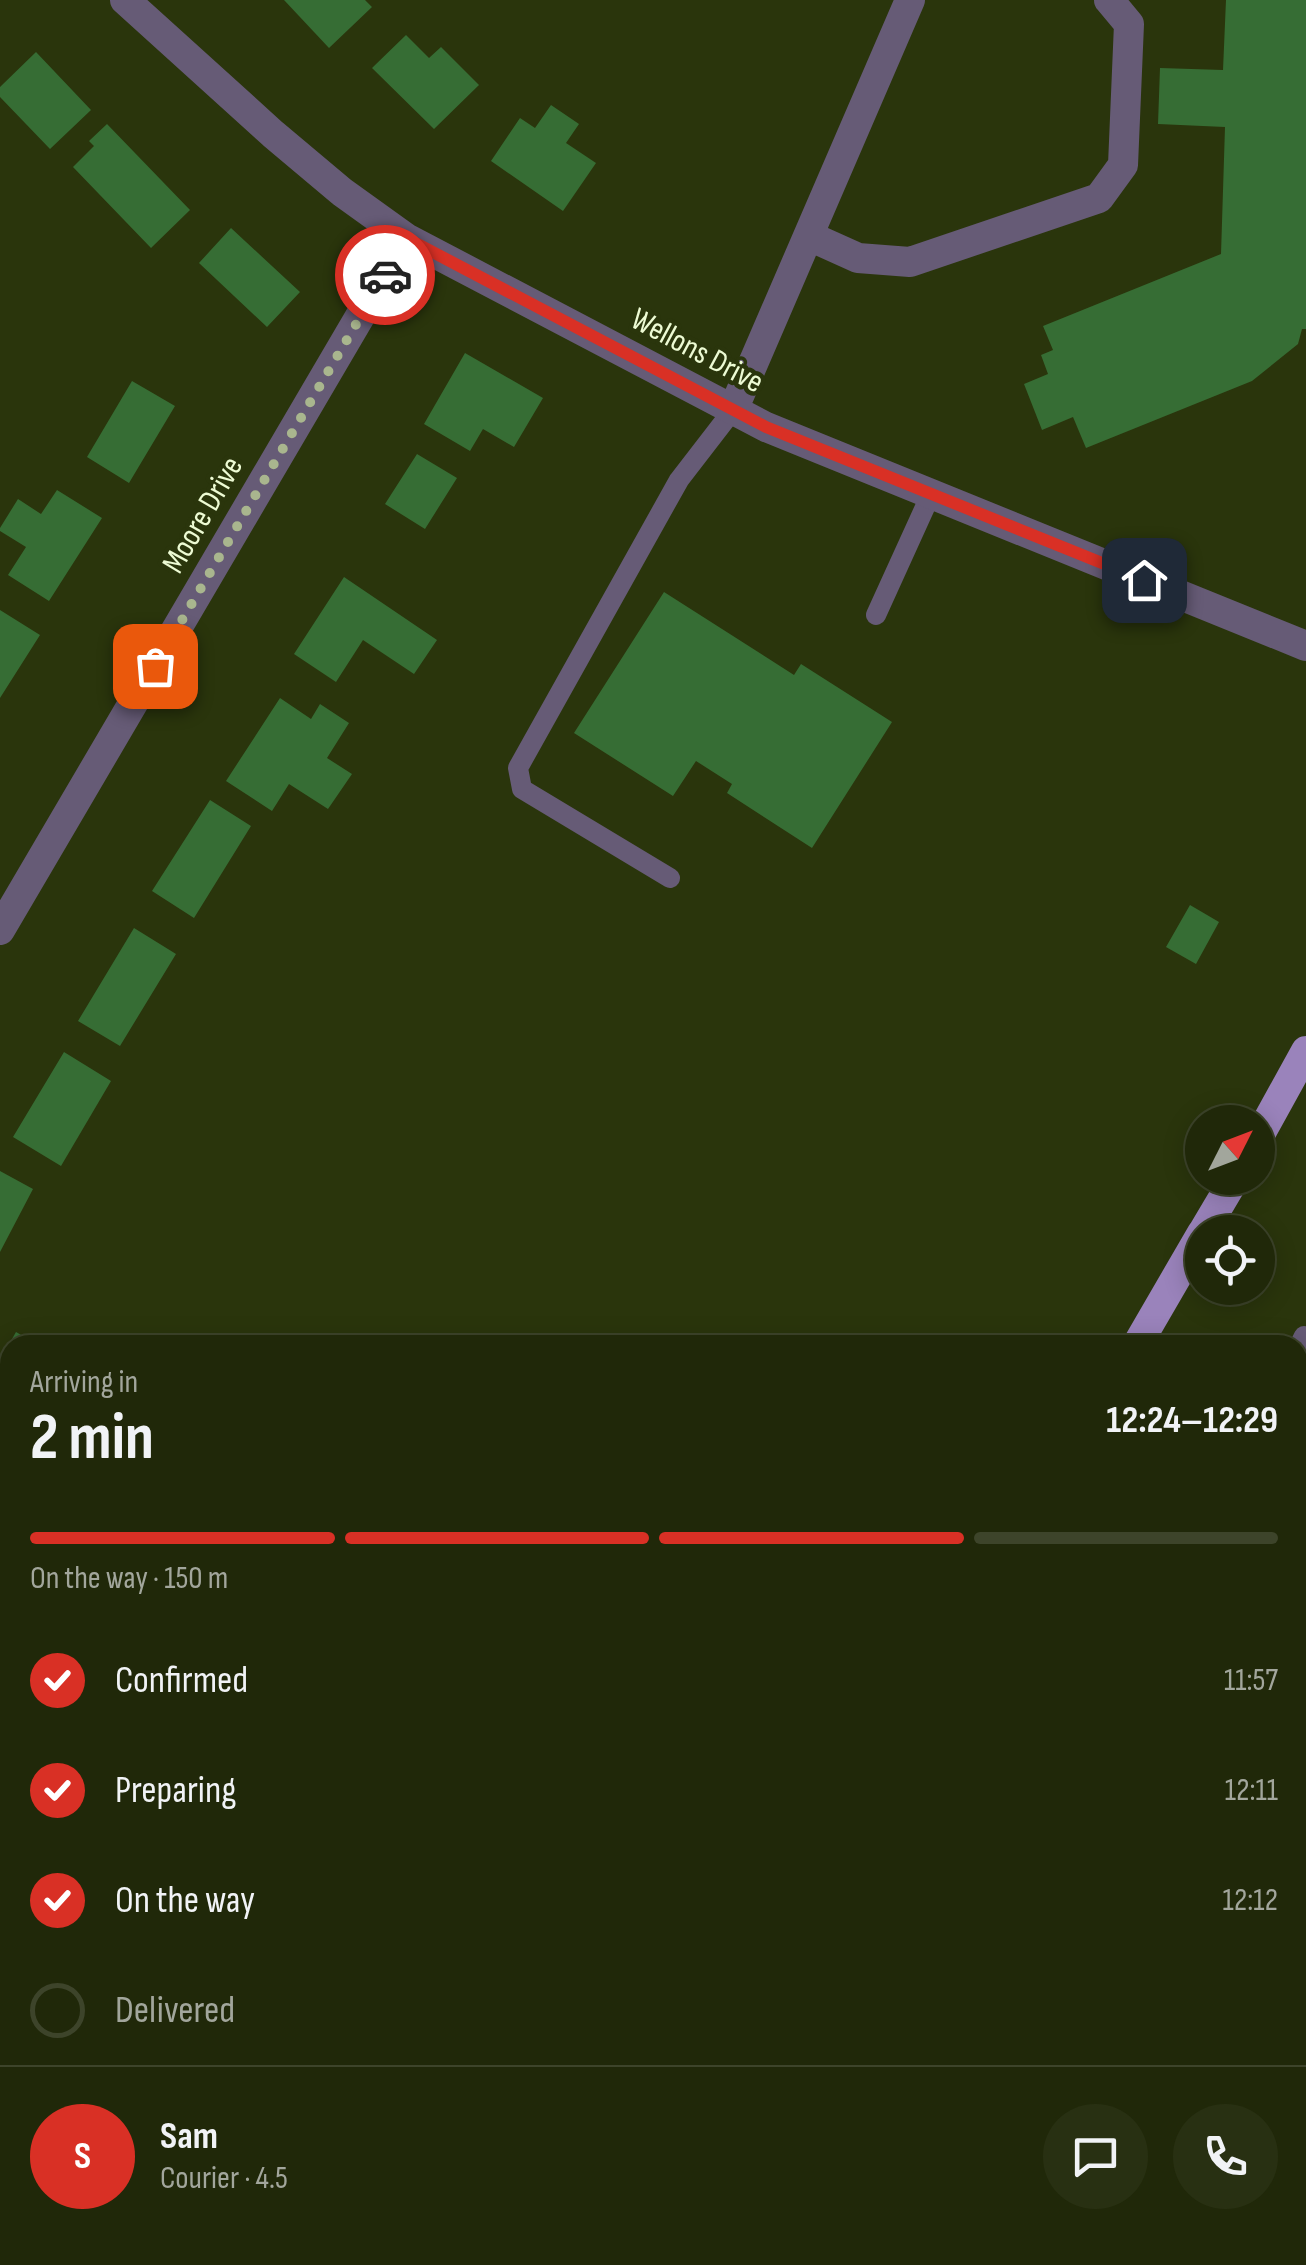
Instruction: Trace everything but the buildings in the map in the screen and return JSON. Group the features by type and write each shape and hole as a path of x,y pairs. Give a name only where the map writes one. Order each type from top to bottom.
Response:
{"main road":[{"path":"1275,1107 1306,1051"},
{"path":"1144,1335 1185,1264"}],"street":[{"name":"Wellons Drive","path":"125,0 273,134 342,192 406,238 766,427 1306,646"},
{"path":"733,410 910,0"},
{"path":"809,236 858,258 910,262 1099,198 1122,165 1129,24 1109,0"},
{"name":"Moore Drive","path":"0,930 406,238"}],"lane":[{"path":"670,878 522,789 518,768 679,480 733,410"},
{"path":"876,616 931,494"}],"way so far":[{"path":"155,666 385,275"}],"route":[{"path":"385,275 406,238 766,427 1144,580"}]}
